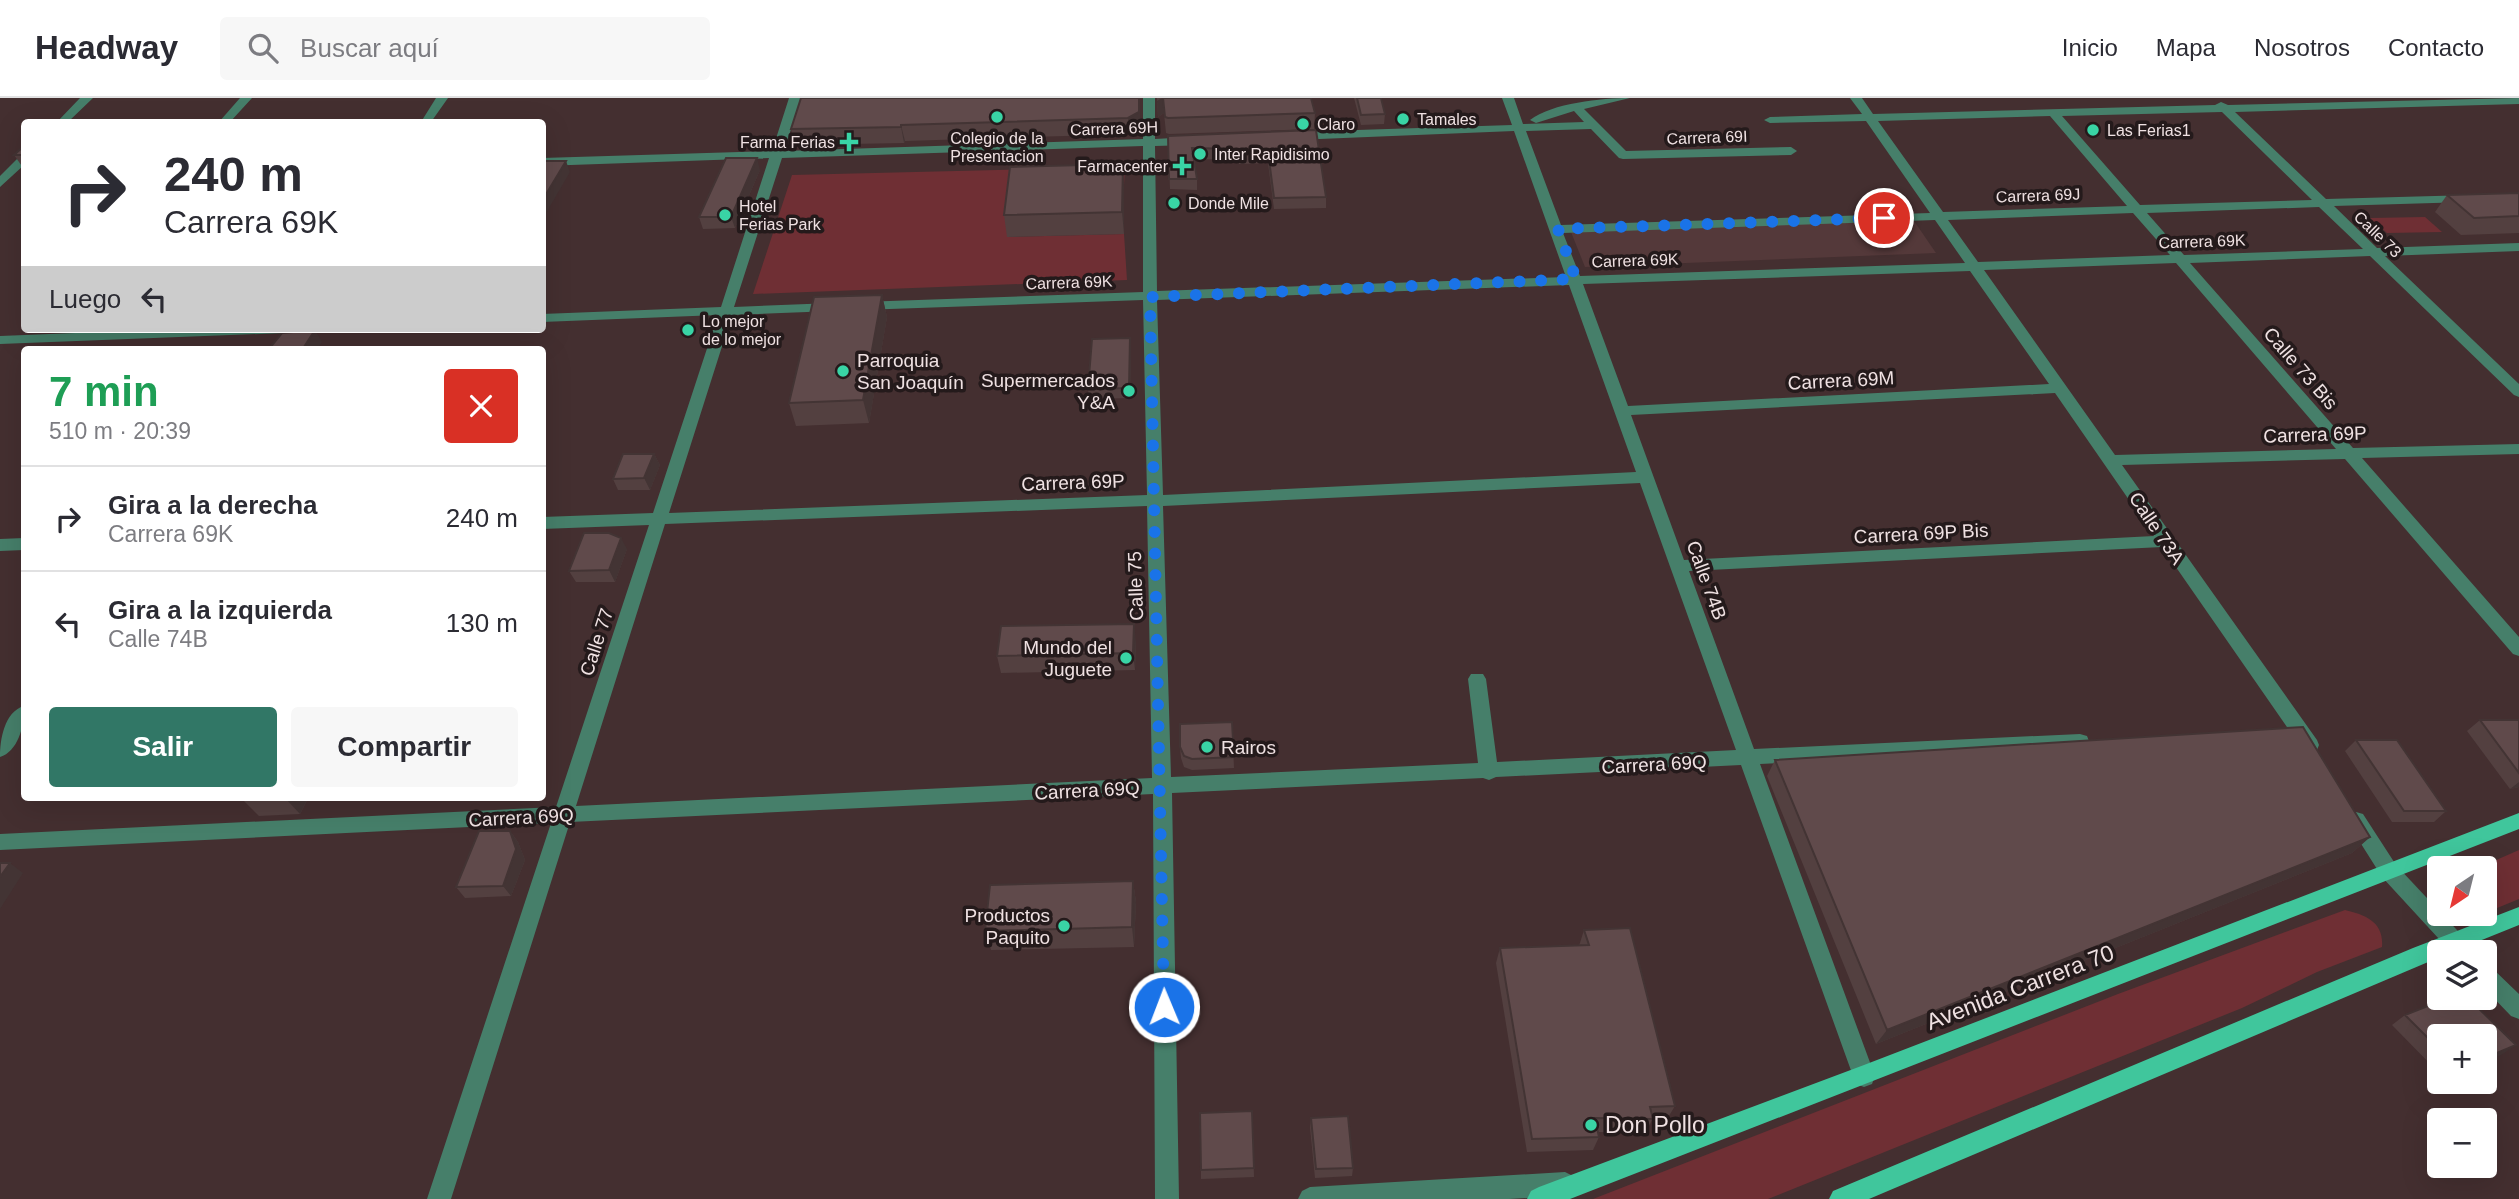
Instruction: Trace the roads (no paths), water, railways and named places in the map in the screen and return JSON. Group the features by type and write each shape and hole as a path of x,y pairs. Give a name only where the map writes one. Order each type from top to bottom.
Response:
{"main road":[{"name":"Avenida Carrera 70","path":"1539,1199 1864,1076 2519,821"},
{"path":"2473,940 2519,916"},
{"path":"1841,1199 2427,960"}],"street":[{"path":"65,119 87,98"},
{"path":"227,119 246,98"},
{"path":"428,119 442,98"},
{"name":"Calle 77","path":"439,1199 795,98"},
{"name":"Calle 75","path":"1149,98 1150,297 1162,787 1167,1199"},
{"name":"Calle 74B","path":"1508,98 1558,229 1864,1076"},
{"path":"1518,126 1576,107 1624,98"},
{"name":"Calle 73A","path":"1856,98 2112,460 2165,541 2300,729 2321,763"},
{"name":"Calle 73","path":"2213,98 2519,392"},
{"path":"1869,117 2519,101"},
{"path":"1576,107 1594,125"},
{"name":"Calle 73 Bis","path":"2053,113 2519,649"},
{"name":"Carrera 69I","path":"1594,125 1623,156 1781,135 1869,117"},
{"path":"1284,136 1594,125"},
{"name":"Carrera 69H","path":"546,162 1202,140"},
{"path":"1,181 21,162"},
{"path":"1,181 21,180"},
{"name":"Carrera 69J","path":"1558,229 2479,198"},
{"name":"Carrera 69K","path":"546,318 2519,247"},
{"path":"0,340 283,333"},
{"name":"Carrera 69M","path":"1623,411 2061,388"},
{"name":"Carrera 69P","path":"2112,460 2519,449"},
{"name":"Carrera 69P","path":"546,523 1648,477"},
{"name":"Carrera 69P Bis","path":"1680,566 2165,541"},
{"path":"0,545 21,544"},
{"path":"1477,678 1489,772"},
{"path":"0,750 21,718"},
{"path":"2272,730 2300,729"},
{"name":"Carrera 69Q","path":"0,842 1489,772 2094,740"},
{"path":"2349,808 2389,871 2453,940"},
{"path":"2497,987 2519,1009"},
{"path":"1310,1199 1576,1183"}],"place":[{"name":"Colegio de la Presentacion","path":"997,117"},
{"name":"Tamales","path":"1403,119"},
{"name":"Claro","path":"1303,124"},
{"name":"Las Ferias1","path":"2093,130"},
{"name":"Farma Ferias","path":"849,142"},
{"name":"Inter Rapidisimo","path":"1200,154"},
{"name":"Farmacenter","path":"1182,166"},
{"name":"Donde Mile","path":"1174,203"},
{"name":"Hotel Ferias Park","path":"725,215"},
{"name":"Lo mejor de lo mejor","path":"688,330"},
{"name":"Parroquia San Joaquín","path":"843,371"},
{"name":"Supermercados Y&A","path":"1129,391"},
{"name":"Mundo del Juguete","path":"1126,658"},
{"name":"Rairos","path":"1207,747"},
{"name":"Productos Paquito","path":"1064,926"},
{"name":"Don Pollo","path":"1591,1125"}]}
